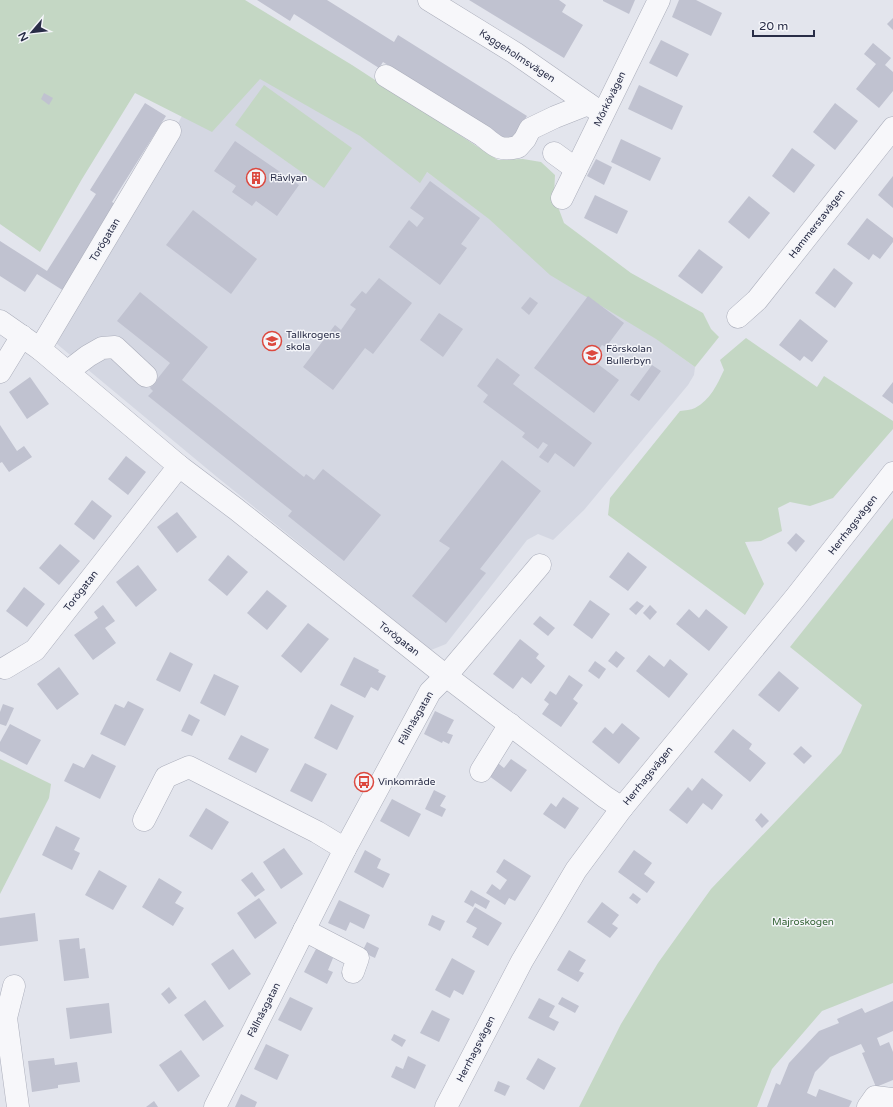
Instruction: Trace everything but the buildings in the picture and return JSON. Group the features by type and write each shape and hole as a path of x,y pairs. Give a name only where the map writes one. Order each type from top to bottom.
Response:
{"street":[{"name":"Kaggeholmsvägen","path":"429,0 515,53 596,109"},
{"name":"Mörkövägen","path":"562,198 576,169 596,109 659,0"},
{"path":"386,76 483,136 497,148 508,149 518,147 525,139 530,129 554,117 596,109"},
{"name":"Hammerstavägen","path":"738,317 757,300 893,128"},
{"name":"Torögatan","path":"40,349 170,131"},
{"path":"554,153 576,169"},
{"name":"Torögatan","path":"0,321 40,349 179,466 236,509 446,676 622,808"},
{"path":"0,372 22,336"},
{"path":"68,372 88,356 102,348 115,347 146,376"},
{"name":"Torögatan","path":"5,668 35,650 179,466"},
{"name":"Herrhagsvägen","path":"446,1107 522,961 576,870 622,808 795,598 893,474"},
{"name":"Fållnäsgatan","path":"215,1107 345,849 430,692 446,676 540,565"},
{"path":"481,771 510,724"},
{"path":"144,820 166,777 189,767 317,832 345,849"},
{"path":"304,930 358,958 354,972"},
{"path":"14,986 6,1018 18,1107"},
{"path":"868,1107 875,1097 893,1099"}],"shaded area":[{"name":"Tallkrogens skola","path":"237,34 695,367 694,375 688,385 584,510 553,540 538,534 527,540 446,644 431,650 217,477 51,339 121,226 192,98"}],"green space":[{"path":"0,0 245,0 352,65 498,160 523,159 541,162 555,175 554,196 564,223 631,273 703,313 711,329 719,337 695,367 656,339 550,275 489,219 427,172 420,183 360,136 260,79 212,132 135,93 82,179 40,252 0,224"},
{"path":"264,85 352,148 324,188 235,125"},
{"path":"746,338 817,387 824,376 893,421 893,429 833,498 810,506 790,502 778,508 782,531 761,541 745,542 764,584 745,615 608,515 610,498 680,411 695,408 705,401 716,387 724,370 720,360"},
{"name":"Majroskogen","path":"893,518 893,983 822,1011 772,1069 757,1107 579,1107 621,1024 658,963 711,889 841,753 862,705 790,647"},
{"path":"0,759 51,784 49,798 0,894"}],"place":[{"name":"Rävlyan","path":"256,178"},
{"name":"Tallkrogens skola","path":"272,341"},
{"name":"Förskolan Bullerbyn","path":"592,355"},
{"name":"Vinkområde","path":"364,782"}]}
